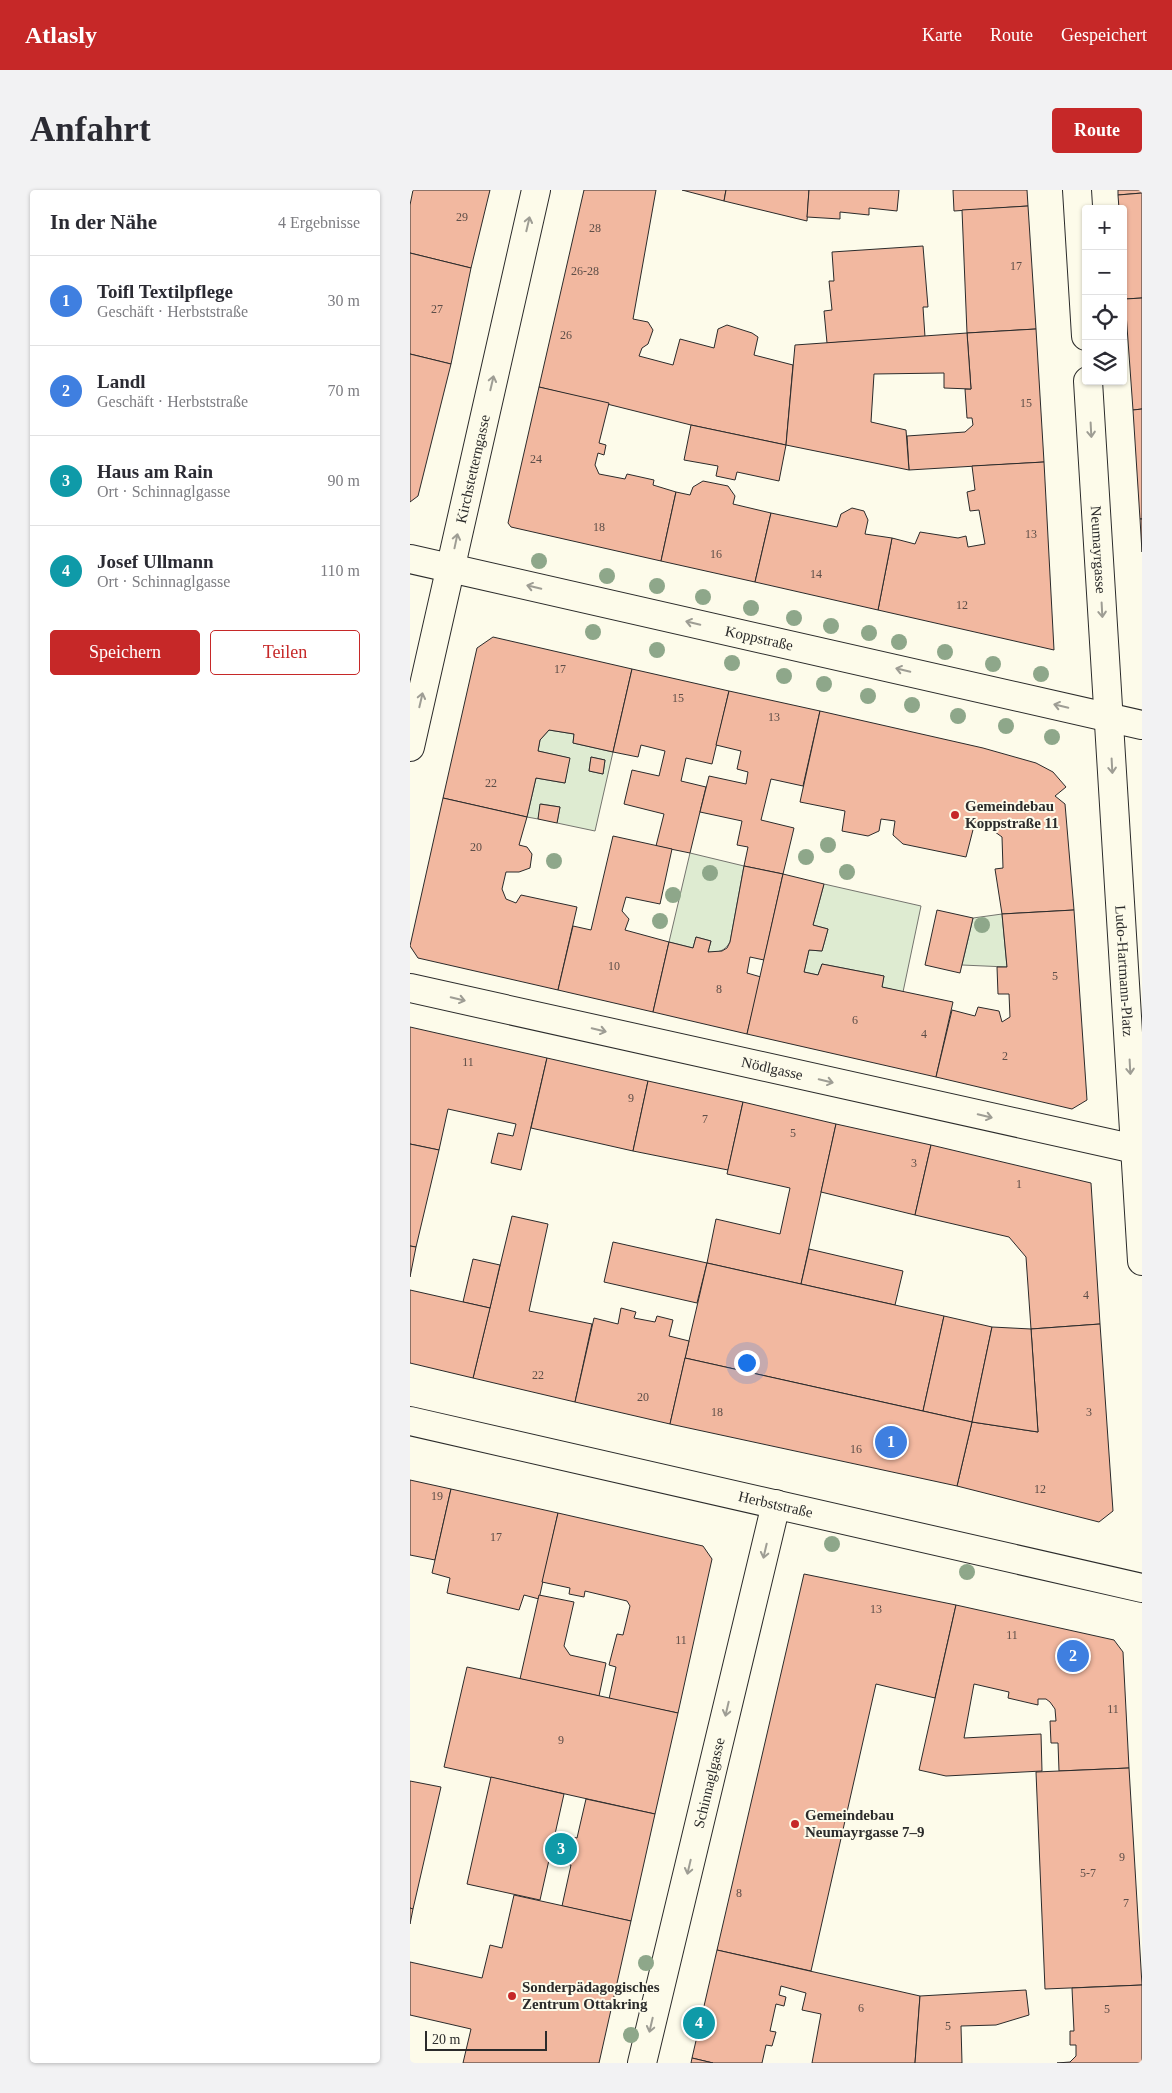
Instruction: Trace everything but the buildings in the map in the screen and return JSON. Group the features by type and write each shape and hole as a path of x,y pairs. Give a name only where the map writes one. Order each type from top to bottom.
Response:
{"street":[{"name":"Kirchstetterngasse","path":"410,747 536,190"},
{"path":"1077,190 1083,295"},
{"name":"Neumayrgasse","path":"1088,385 1109,717"},
{"name":"Koppstraße","path":"410,559 1109,717"},
{"path":"1109,717 1142,725"},
{"name":"Ludo-Hartmann-Platz","path":"1109,717 1142,1261"},
{"name":"Nödlgasse","path":"410,988 1135,1149"},
{"name":"Herbststraße","path":"410,1421 1142,1588"},
{"name":"Schinnaglgasse","path":"642,2063 776,1504"}],"green space":[{"path":"549,730 574,734 573,743 613,752 595,831 557,823 560,807 541,804 538,819 527,817 536,778 565,783 569,758 538,751 540,740","holes":["591,757 605,760 603,774 589,771"]},
{"path":"690,853 744,866 730,942 726,948 718,952 708,952 711,941 696,937 693,948 669,942"},
{"path":"824,884 921,906 903,992 882,987 884,976 822,964 818,975 804,972 809,950 822,951 828,929 813,925"},
{"path":"1002,914 1007,967 962,965 973,918"}],"place":[{"name":"Gemeindebau Koppstraße 11","path":"955,815"},
{"name":"Toifl Textilpflege","path":"891,1442"},
{"name":"Landl","path":"1073,1656"},
{"name":"Gemeindebau Neumayrgasse 7–9","path":"795,1824"},
{"name":"Haus am Rain","path":"561,1849"},
{"name":"Sonderpädagogisches Zentrum Ottakring","path":"512,1996"},
{"name":"Josef Ullmann","path":"699,2023"}]}
